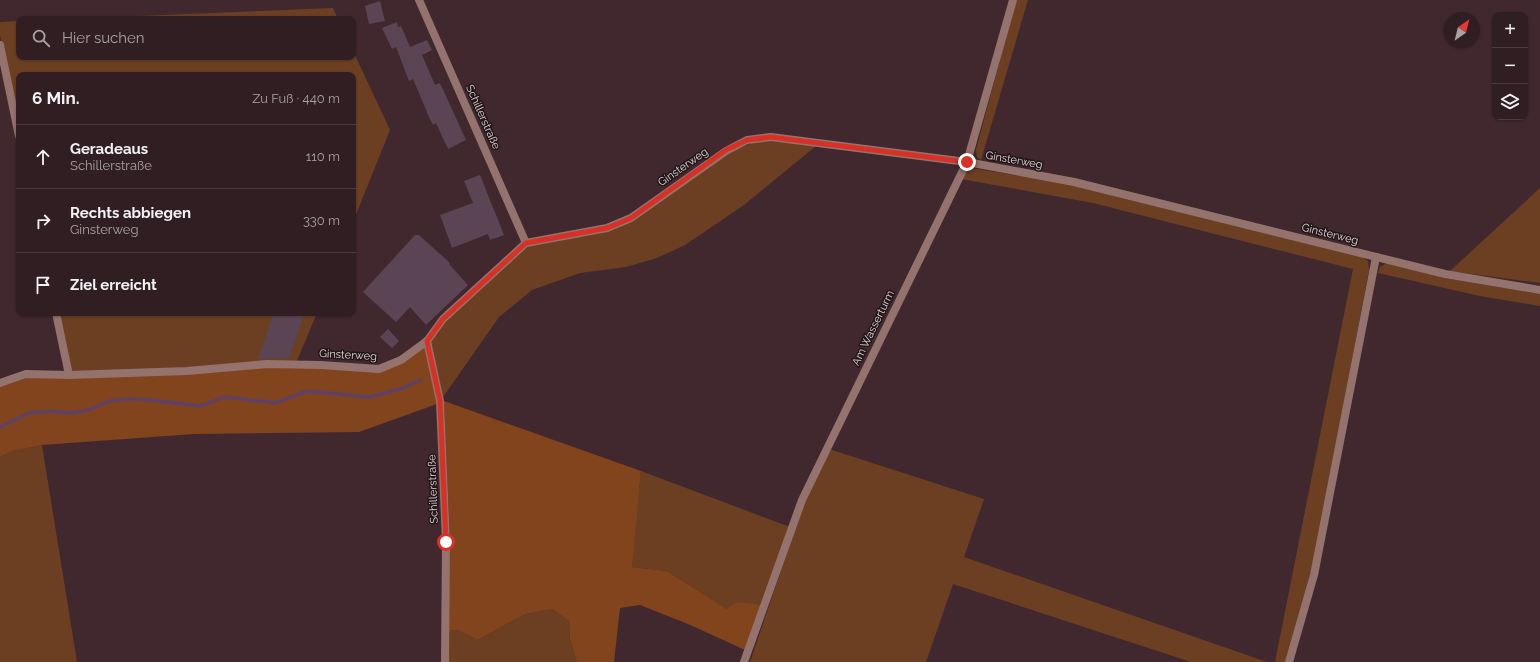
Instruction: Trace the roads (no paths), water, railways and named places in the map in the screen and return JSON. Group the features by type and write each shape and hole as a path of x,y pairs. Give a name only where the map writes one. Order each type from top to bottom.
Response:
{"street":[{"name":"Schillerstraße","path":"419,0 526,243"},
{"name":"Am Wasserturm","path":"744,662 802,500 967,162 1012,0"},
{"path":"0,45 16,122"},
{"name":"Ginsterweg","path":"0,383 26,374 69,375 187,372 267,364 321,365 379,369 401,360 427,341 443,319 526,243 607,228 631,218 726,150 747,140 771,137 967,162 1074,182 1446,274 1540,290"},
{"path":"1289,662 1314,575 1376,257"},
{"path":"57,316 69,375"},
{"name":"Schillerstraße","path":"427,341 440,401 446,542 445,662"}],"waterway":[{"path":"0,427 29,413 51,411 71,413 89,410 109,401 127,399 151,400 200,406 225,397 275,403 307,391 370,397 403,388 420,380"}]}
